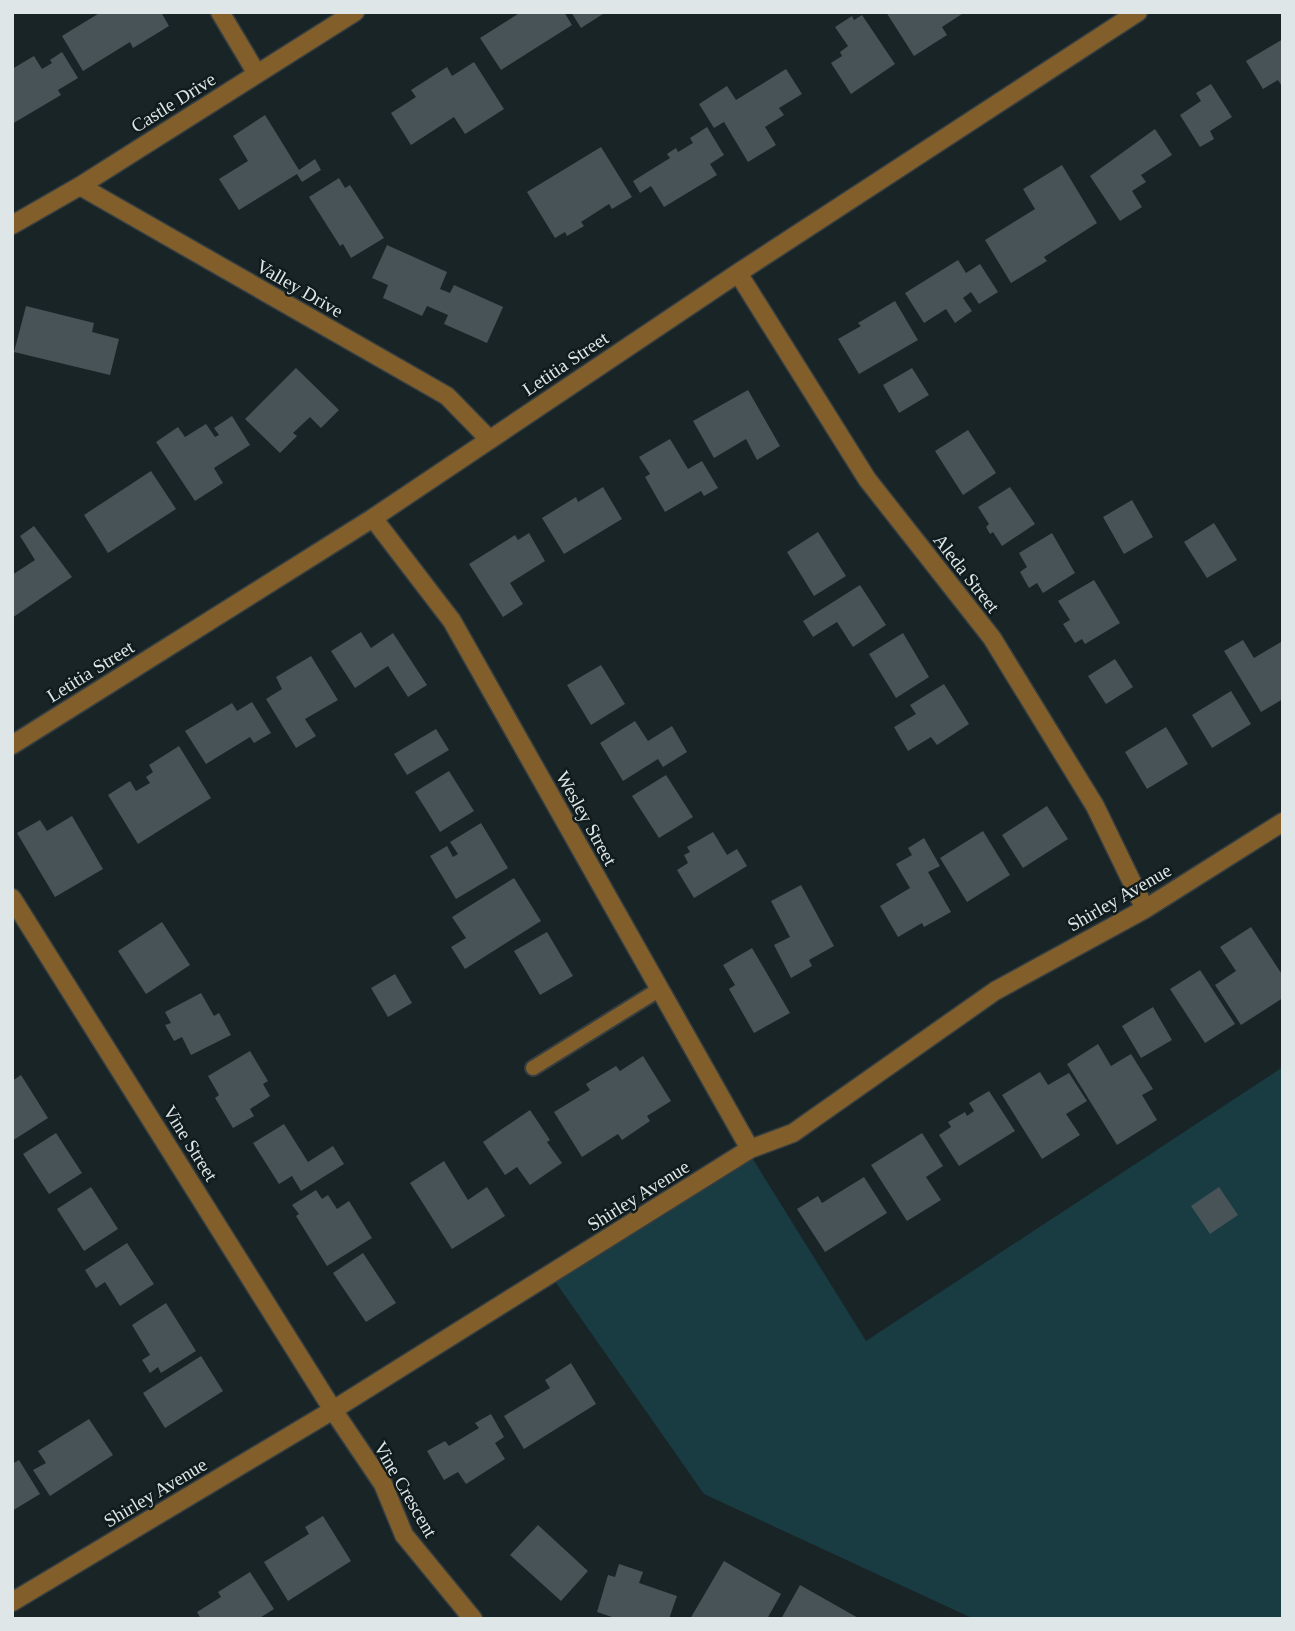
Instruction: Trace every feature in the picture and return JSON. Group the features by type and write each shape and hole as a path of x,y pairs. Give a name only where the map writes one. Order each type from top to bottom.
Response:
{"street":[{"path":"220,12 257,74"},
{"name":"Castle Drive","path":"12,225 80,186 355,12"},
{"name":"Letitia Street","path":"12,745 373,518 738,273 1138,12"},
{"name":"Valley Drive","path":"80,186 447,396 489,439"},
{"name":"Aleda Street","path":"738,273 867,479 992,638 1095,806 1145,909"},
{"name":"Wesley Street","path":"373,518 452,621 750,1149"},
{"name":"Shirley Avenue","path":"12,1602 333,1410 750,1149 793,1133 995,991 1145,909 1283,822"},
{"name":"Vine Street","path":"12,898 333,1410"},
{"name":"Vine Crescent","path":"333,1410 383,1483 404,1535 473,1619"}],"lane":[{"path":"533,1068 660,989"}],"shaded area":[{"path":"1283,1067 1283,1619 974,1619 704,1494 552,1277 749,1153 866,1341"}],"building":[{"path":"101,12 161,12 169,26 133,48 130,42 83,71 62,36"},
{"path":"521,12 564,12 572,25 501,70 480,38"},
{"path":"571,12 606,12 581,28"},
{"path":"886,12 965,12 942,27 947,35 914,56"},
{"path":"862,15 895,64 851,94 831,63 842,56 840,52 848,46 835,27 852,16 854,20"},
{"path":"1283,39 1283,88 1278,80 1263,89 1246,61"},
{"path":"62,52 78,78 58,90 61,95 12,124 12,69 34,56 42,69"},
{"path":"474,62 504,109 465,134 454,117 411,145 391,113 416,97 411,90 447,67 452,76"},
{"path":"786,69 802,94 779,108 784,115 765,127 776,145 748,162 724,122 714,128 699,104 727,86 736,100"},
{"path":"1211,84 1232,117 1210,131 1214,139 1200,147 1180,115 1201,101 1196,93"},
{"path":"265,115 299,170 315,159 321,170 302,182 297,174 239,210 219,179 248,161 233,136"},
{"path":"707,127 724,155 710,164 717,175 664,207 651,186 640,193 633,181 670,158 667,154 676,148 678,152 693,143 690,138"},
{"path":"1155,129 1172,155 1141,175 1146,182 1132,191 1142,207 1120,221 1090,176"},
{"path":"601,147 632,197 612,209 609,204 581,222 584,226 567,236 565,232 555,238 527,192"},
{"path":"1062,165 1097,223 1044,257 1047,261 1011,283 985,240 1035,209 1023,189"},
{"path":"339,178 345,188 350,185 384,238 351,258 343,244 340,246 309,197"},
{"path":"387,245 447,272 440,289 450,293 454,285 503,307 487,343 444,324 448,315 427,306 422,316 383,298 388,285 372,278"},
{"path":"958,260 966,273 980,264 998,292 979,304 971,292 963,298 972,311 955,323 946,309 924,323 905,293"},
{"path":"895,301 918,340 859,374 838,339 861,326 858,323"},
{"path":"26,306 94,323 92,332 119,339 110,375 14,352"},
{"path":"296,368 339,410 321,428 310,417 293,433 297,436 280,453 245,419"},
{"path":"912,368 929,395 899,413 883,385"},
{"path":"748,390 780,446 757,460 746,439 714,458 693,421"},
{"path":"232,416 250,445 214,468 223,483 195,501 156,442 178,427 185,437 206,424 215,437 219,435 214,428"},
{"path":"968,430 996,473 963,495 935,451"},
{"path":"670,439 688,469 702,461 718,488 704,496 701,491 665,512 645,477 650,474 639,457"},
{"path":"151,471 176,509 108,553 84,515"},
{"path":"603,487 622,519 564,554 542,518 576,497 578,502"},
{"path":"1010,487 1035,524 1002,546 993,532 990,534 986,527 989,524 978,507"},
{"path":"1132,500 1153,537 1124,554 1103,517"},
{"path":"1214,523 1237,560 1207,578 1184,542"},
{"path":"34,526 72,577 12,618 12,575 35,560 20,536"},
{"path":"818,532 846,576 814,596 787,552"},
{"path":"529,533 545,561 510,583 523,604 503,617 469,564 515,535 518,540"},
{"path":"1052,533 1075,573 1043,593 1037,583 1029,588 1020,572 1027,567 1019,553"},
{"path":"1094,580 1120,623 1085,644 1082,639 1075,643 1063,624 1070,620 1058,601"},
{"path":"860,585 886,625 853,647 837,622 813,637 803,621"},
{"path":"361,632 371,648 393,633 427,685 408,697 388,666 355,688 331,651"},
{"path":"903,633 929,677 896,698 869,654"},
{"path":"1243,640 1254,658 1281,642 1283,645 1283,699 1261,712 1224,651"},
{"path":"311,656 338,700 305,719 316,736 296,748 266,699 282,689 276,677"},
{"path":"1115,659 1133,687 1106,704 1088,676"},
{"path":"601,665 625,704 591,725 567,685"},
{"path":"944,684 969,724 937,745 931,737 908,751 894,727 916,714 910,705"},
{"path":"1231,691 1251,724 1212,748 1192,715"},
{"path":"252,702 271,733 254,743 250,737 206,764 185,731 232,703 237,711"},
{"path":"635,721 648,741 672,726 687,752 663,767 658,759 623,781 600,743"},
{"path":"1166,727 1188,764 1147,789 1125,752"},
{"path":"436,729 449,750 407,775 394,754"},
{"path":"179,746 211,798 138,844 108,795 130,781 136,791 150,783 146,777 153,772 149,765"},
{"path":"449,771 474,811 440,832 415,792"},
{"path":"666,775 693,817 659,838 632,796"},
{"path":"1047,806 1068,839 1023,868 1002,835"},
{"path":"72,816 103,869 55,897 17,833 40,820 47,831"},
{"path":"481,823 508,868 456,899 430,856 447,846 453,857 458,854 450,842"},
{"path":"983,831 1010,875 967,902 940,858"},
{"path":"713,832 727,855 737,849 747,866 694,898 677,870 688,863 684,855 690,852 687,847"},
{"path":"924,838 940,866 928,872 951,912 924,927 922,923 898,937 880,906 910,888 896,864 912,855 908,848"},
{"path":"514,878 541,921 465,969 451,947 466,938 452,917"},
{"path":"801,885 834,946 809,960 812,966 791,978 774,945 790,937 771,901"},
{"path":"162,922 190,965 146,994 118,951"},
{"path":"1251,927 1283,976 1283,998 1241,1025 1215,985 1236,971 1220,947"},
{"path":"547,932 573,976 540,995 514,951"},
{"path":"752,948 790,1013 754,1033 729,989 735,985 723,965"},
{"path":"1200,970 1235,1024 1205,1043 1170,989"},
{"path":"395,974 412,1003 388,1017 371,988"},
{"path":"201,993 214,1016 219,1013 231,1035 191,1055 182,1037 174,1041 165,1025 171,1023 165,1012"},
{"path":"1153,1007 1172,1040 1141,1058 1122,1026"},
{"path":"1098,1044 1111,1066 1131,1054 1153,1089 1142,1095 1157,1120 1117,1145 1067,1064"},
{"path":"250,1051 268,1081 263,1084 270,1096 250,1109 254,1116 233,1128 215,1098 219,1095 208,1076"},
{"path":"643,1056 671,1101 647,1116 650,1121 622,1140 618,1134 582,1157 554,1112 590,1090 586,1084 616,1066 620,1071"},
{"path":"1040,1072 1048,1085 1069,1073 1087,1101 1066,1114 1080,1135 1042,1159 1002,1095"},
{"path":"21,1075 48,1118 12,1141 12,1081"},
{"path":"989,1091 1015,1131 959,1166 939,1135 951,1127 948,1122 965,1112 967,1116 974,1111 969,1103"},
{"path":"530,1110 562,1163 530,1185 517,1167 505,1175 483,1142"},
{"path":"284,1124 308,1162 333,1146 344,1164 301,1191 292,1176 279,1184 253,1143"},
{"path":"56,1133 82,1173 49,1194 23,1154"},
{"path":"922,1133 943,1166 926,1177 941,1200 907,1221 871,1165"},
{"path":"444,1161 468,1200 487,1187 505,1216 452,1249 410,1183"},
{"path":"864,1177 887,1213 825,1252 797,1209 818,1196 822,1203"},
{"path":"91,1187 118,1229 84,1251 57,1209"},
{"path":"1219,1187 1238,1215 1210,1234 1191,1206"},
{"path":"316,1190 322,1199 328,1195 337,1209 349,1201 372,1238 327,1266 292,1205"},
{"path":"127,1243 154,1284 120,1306 105,1282 96,1288 85,1270"},
{"path":"363,1253 396,1303 366,1322 333,1273"},
{"path":"166,1303 196,1351 161,1373 158,1367 150,1373 142,1360 150,1355 132,1325"},
{"path":"201,1356 223,1391 165,1428 143,1393"},
{"path":"571,1363 596,1404 524,1449 504,1416 550,1388 545,1380"},
{"path":"491,1414 504,1437 495,1443 505,1459 466,1484 458,1472 444,1480 427,1451 445,1441 449,1446 479,1428 475,1423"},
{"path":"89,1419 113,1455 50,1496 33,1470 46,1463 38,1451"},
{"path":"19,1460 40,1494 12,1511 12,1464"},
{"path":"323,1516 351,1561 288,1601 264,1562 309,1534 305,1527"},
{"path":"538,1525 588,1571 561,1601 510,1555"},
{"path":"724,1561 781,1594 767,1619 690,1619"},
{"path":"619,1564 643,1572 639,1583 677,1596 669,1619 618,1619 597,1612 608,1575 615,1577"},
{"path":"250,1572 274,1609 258,1619 201,1619 197,1612 221,1597 218,1592"},
{"path":"800,1585 860,1619 781,1619"}]}
